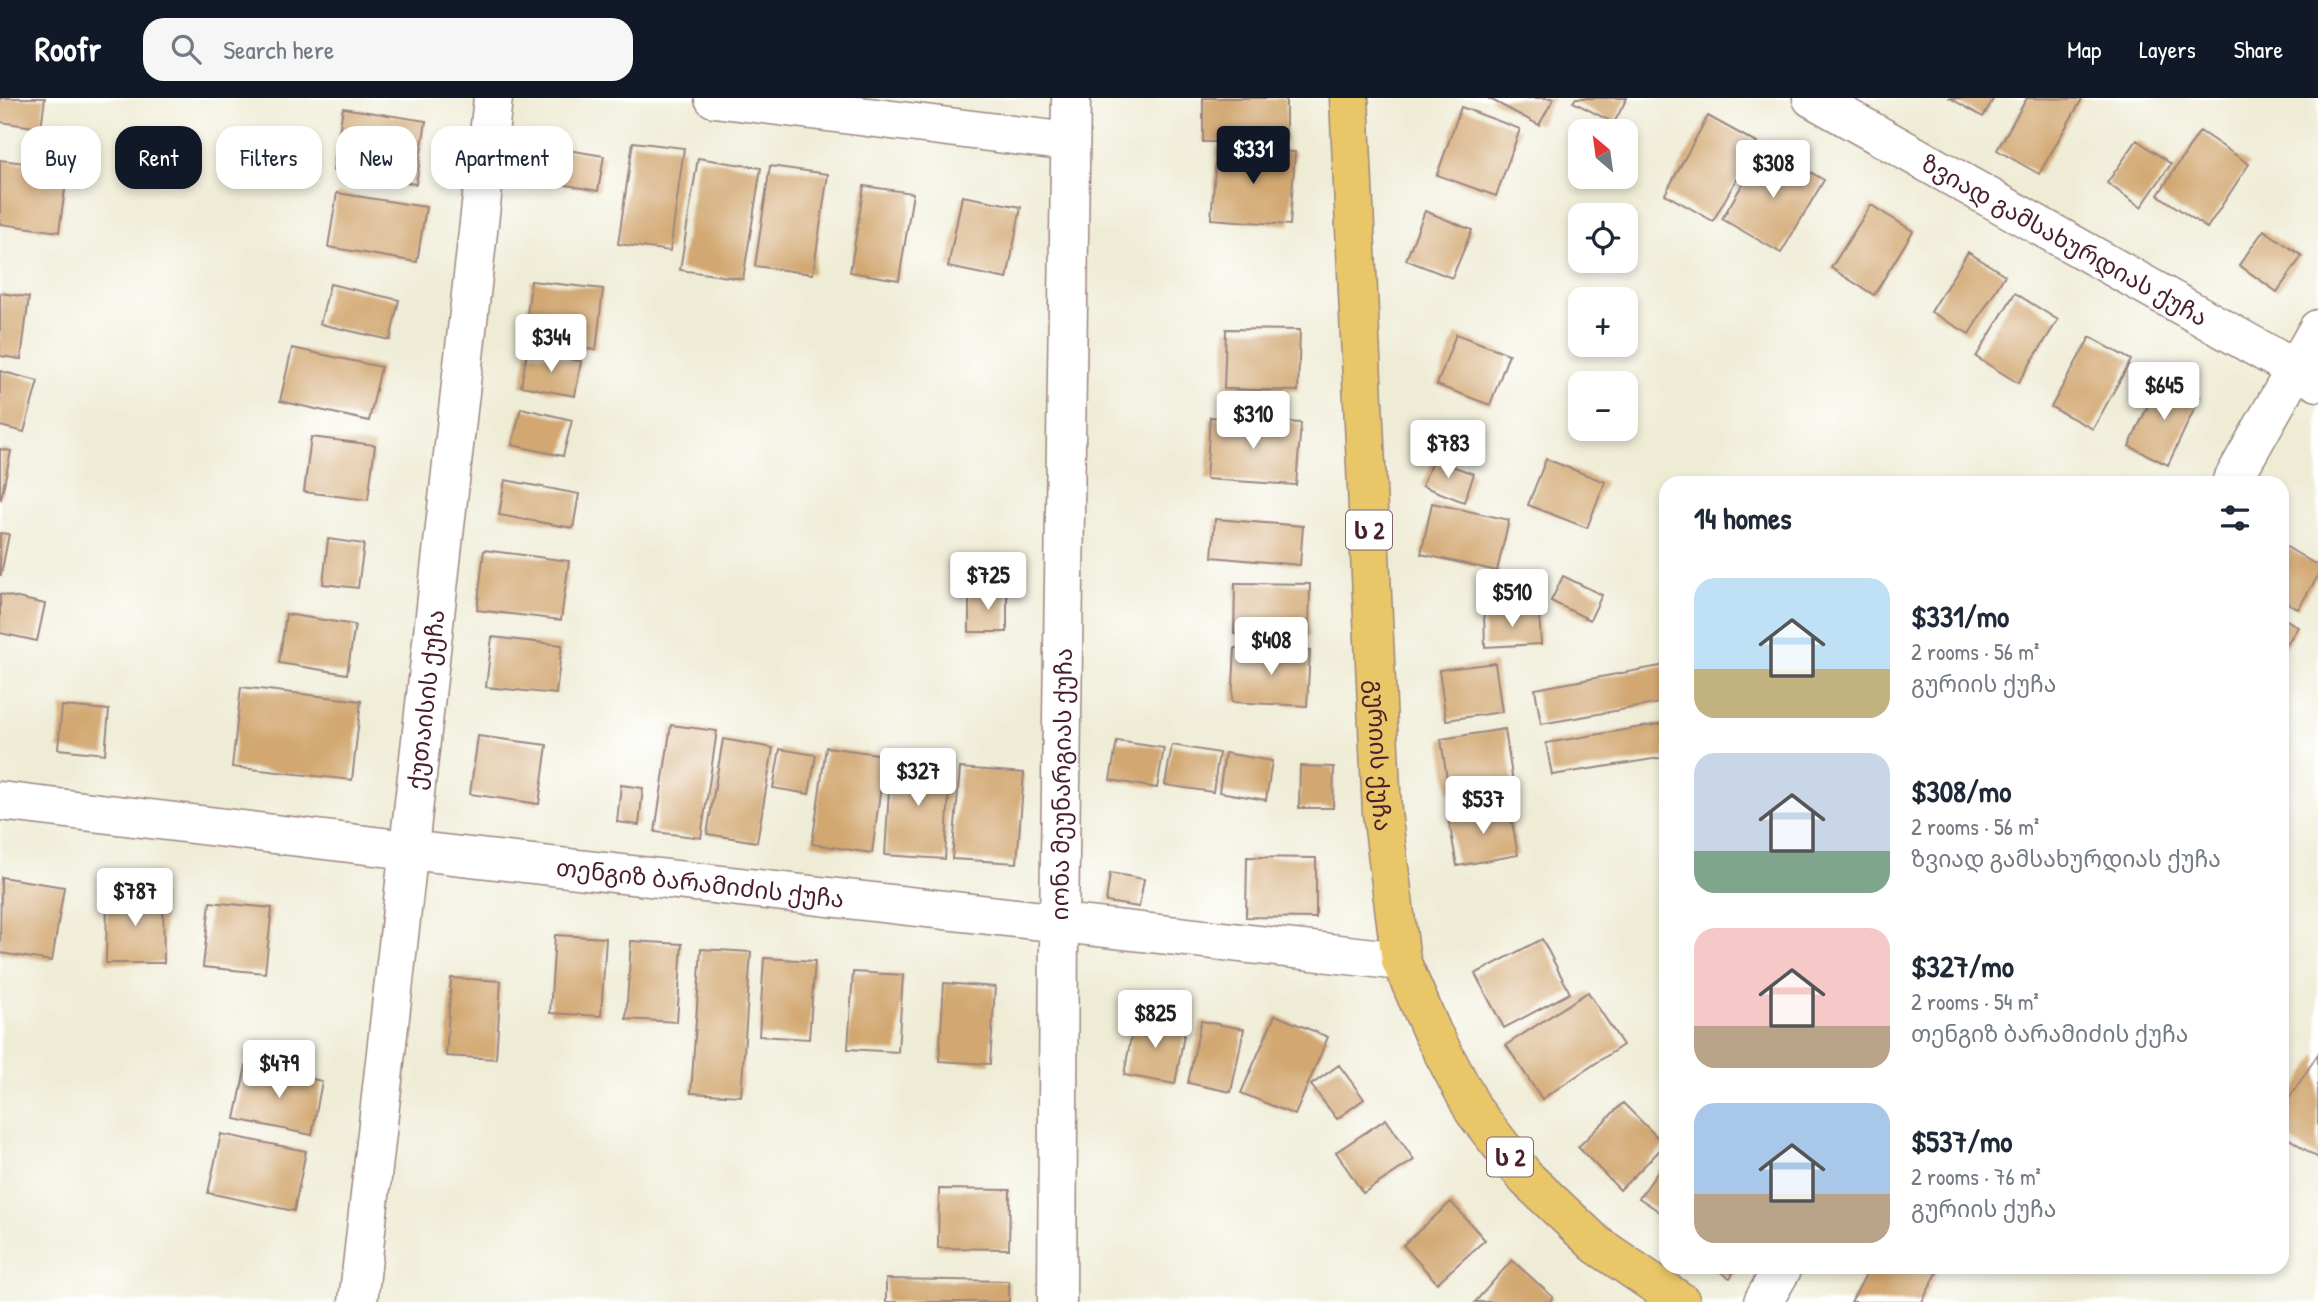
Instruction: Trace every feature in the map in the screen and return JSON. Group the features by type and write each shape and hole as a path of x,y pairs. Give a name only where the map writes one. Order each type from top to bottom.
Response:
{"highway":[{"name":"გურიის ქუჩა","path":"1349,98 1382,813 1401,961 1432,1032 1474,1111 1527,1179 1597,1245 1681,1302"}],"street":[{"name":"ქუთაისის ქუჩა","path":"358,1302 492,98"},
{"path":"714,98 1070,142"},
{"name":"იონა მეუნარგიას ქუჩა","path":"1057,1302 1059,923 1071,98"},
{"name":"ზვიად გამსახურდიას ქუჩა","path":"1812,98 2306,375"},
{"path":"2236,476 2306,375 2318,330"},
{"name":"თენგიზ ბარამიძის ქუჩა","path":"0,802 1401,961"},
{"path":"1763,1302 1779,1274"}],"building":[{"path":"0,98 45,98 41,126 0,122"},
{"path":"1203,98 1286,98 1286,142 1203,142"},
{"path":"1488,98 1554,98 1539,125"},
{"path":"1576,98 1627,98 1616,119 1606,119 1573,102"},
{"path":"1950,98 1994,98 1983,117"},
{"path":"2027,98 2082,99 2039,174 1997,150"},
{"path":"1461,107 1520,129 1496,196 1437,175"},
{"path":"343,108 426,121 417,178 417,126 340,126"},
{"path":"1708,116 1757,143 1713,221 1665,194"},
{"path":"2200,131 2249,164 2207,228 2158,195"},
{"path":"2137,140 2171,164 2141,207 2107,183"},
{"path":"633,142 684,148 670,251 618,244"},
{"path":"1765,146 1824,180 1781,253 1722,219"},
{"path":"1217,147 1295,152 1290,225 1211,219"},
{"path":"573,151 604,156 598,191 573,186"},
{"path":"698,158 761,168 743,279 680,270"},
{"path":"0,160 21,162 21,189 65,189 59,232 0,224"},
{"path":"770,166 828,174 813,274 755,266"},
{"path":"864,186 913,193 899,280 850,272"},
{"path":"337,193 426,207 417,262 328,247"},
{"path":"962,196 1021,207 1007,279 948,267"},
{"path":"1871,205 1913,231 1874,295 1831,268"},
{"path":"1425,211 1472,230 1452,278 1406,260"},
{"path":"2264,230 2302,256 2277,292 2239,265"},
{"path":"1968,252 2005,275 1969,334 1931,312"},
{"path":"531,281 603,289 596,350 524,343"},
{"path":"330,284 399,300 390,340 320,324"},
{"path":"0,293 29,297 21,359 0,356"},
{"path":"2015,293 2058,320 2018,383 1976,357"},
{"path":"1226,329 1300,330 1298,391 1224,389"},
{"path":"1456,334 1509,354 1490,405 1437,385"},
{"path":"2090,337 2131,360 2093,429 2051,407"},
{"path":"292,348 381,367 369,421 280,401"},
{"path":"527,352 581,361 575,396 521,386"},
{"path":"0,371 38,381 24,432 0,426"},
{"path":"2161,378 2200,397 2168,465 2129,446"},
{"path":"521,408 572,420 563,456 512,445"},
{"path":"1210,417 1301,423 1296,485 1206,479"},
{"path":"311,437 375,445 368,500 304,492"},
{"path":"0,449 11,451 1,499 0,498"},
{"path":"1433,459 1474,474 1464,502 1422,486"},
{"path":"1546,459 1605,482 1587,528 1528,505"},
{"path":"505,480 579,494 573,528 499,515"},
{"path":"1432,503 1509,520 1497,571 1421,554"},
{"path":"1215,519 1303,526 1300,565 1212,557"},
{"path":"0,533 9,534 1,575 0,575"},
{"path":"328,539 364,544 358,588 323,584"},
{"path":"2289,548 2318,566 2318,576 2298,609 2289,604"},
{"path":"484,550 569,561 561,620 477,610"},
{"path":"1563,576 1602,595 1590,620 1551,601"},
{"path":"1235,583 1310,584 1309,636 1234,634"},
{"path":"969,591 1007,591 1007,632 969,632"},
{"path":"0,594 45,604 37,641 0,633"},
{"path":"1539,611 1541,644 1485,647 1484,613"},
{"path":"286,614 355,625 347,674 279,663"},
{"path":"2289,621 2298,627 2289,641"},
{"path":"492,637 562,645 556,694 486,687"},
{"path":"1235,648 1310,651 1307,706 1232,702"},
{"path":"1495,663 1502,712 1446,720 1439,670"},
{"path":"1659,666 1659,703 1541,724 1535,689"},
{"path":"241,687 361,701 352,780 232,767"},
{"path":"62,706 109,710 105,754 58,749"},
{"path":"1659,724 1659,758 1552,775 1546,743"},
{"path":"671,725 717,731 701,838 655,832"},
{"path":"1505,729 1513,783 1449,793 1441,739"},
{"path":"478,736 547,745 539,804 470,794"},
{"path":"723,739 773,748 757,842 707,834"},
{"path":"1117,741 1164,748 1157,788 1110,780"},
{"path":"1172,745 1219,753 1213,792 1165,785"},
{"path":"826,747 885,755 872,853 812,844"},
{"path":"780,749 816,755 809,794 773,788"},
{"path":"1225,753 1272,761 1266,800 1219,792"},
{"path":"891,757 951,760 945,859 885,855"},
{"path":"1300,766 1334,767 1333,808 1299,808"},
{"path":"960,768 1024,773 1017,863 952,859"},
{"path":"621,785 643,788 639,825 617,822"},
{"path":"1509,805 1518,855 1457,866 1448,816"},
{"path":"1247,857 1316,858 1316,918 1246,917"},
{"path":"1110,873 1144,879 1139,907 1106,902"},
{"path":"1,877 64,887 52,961 0,953"},
{"path":"107,893 163,893 164,963 106,963"},
{"path":"210,902 272,908 265,973 203,967"},
{"path":"555,935 606,938 601,1016 550,1013"},
{"path":"1542,939 1570,993 1504,1028 1475,974"},
{"path":"631,941 682,944 677,1022 626,1019"},
{"path":"701,949 751,952 741,1096 691,1093"},
{"path":"764,958 815,961 809,1039 759,1036"},
{"path":"853,972 903,975 898,1052 848,1049"},
{"path":"451,978 501,981 496,1059 446,1056"},
{"path":"944,983 995,987 990,1064 939,1061"},
{"path":"1588,992 1623,1045 1542,1099 1506,1045"},
{"path":"1135,1015 1186,1024 1175,1084 1124,1075"},
{"path":"1275,1015 1328,1037 1295,1115 1241,1093"},
{"path":"1201,1021 1244,1029 1231,1092 1188,1083"},
{"path":"2318,1054 2318,1158 2289,1139 2289,1098"},
{"path":"1339,1065 1364,1099 1337,1119 1311,1085"},
{"path":"246,1066 322,1081 312,1135 235,1119"},
{"path":"1623,1103 1659,1139 1659,1151 1620,1190 1578,1147"},
{"path":"1386,1119 1414,1160 1363,1193 1336,1152"},
{"path":"221,1134 306,1151 294,1211 208,1193"},
{"path":"1659,1171 1659,1211 1639,1198"},
{"path":"939,1189 1010,1190 1009,1249 938,1248"},
{"path":"1451,1202 1485,1240 1437,1283 1403,1245"},
{"path":"1512,1260 1553,1297 1549,1302 1475,1302"},
{"path":"1866,1274 1936,1274 1922,1302 1851,1302"},
{"path":"886,1279 1009,1281 1009,1302 886,1302"}]}
